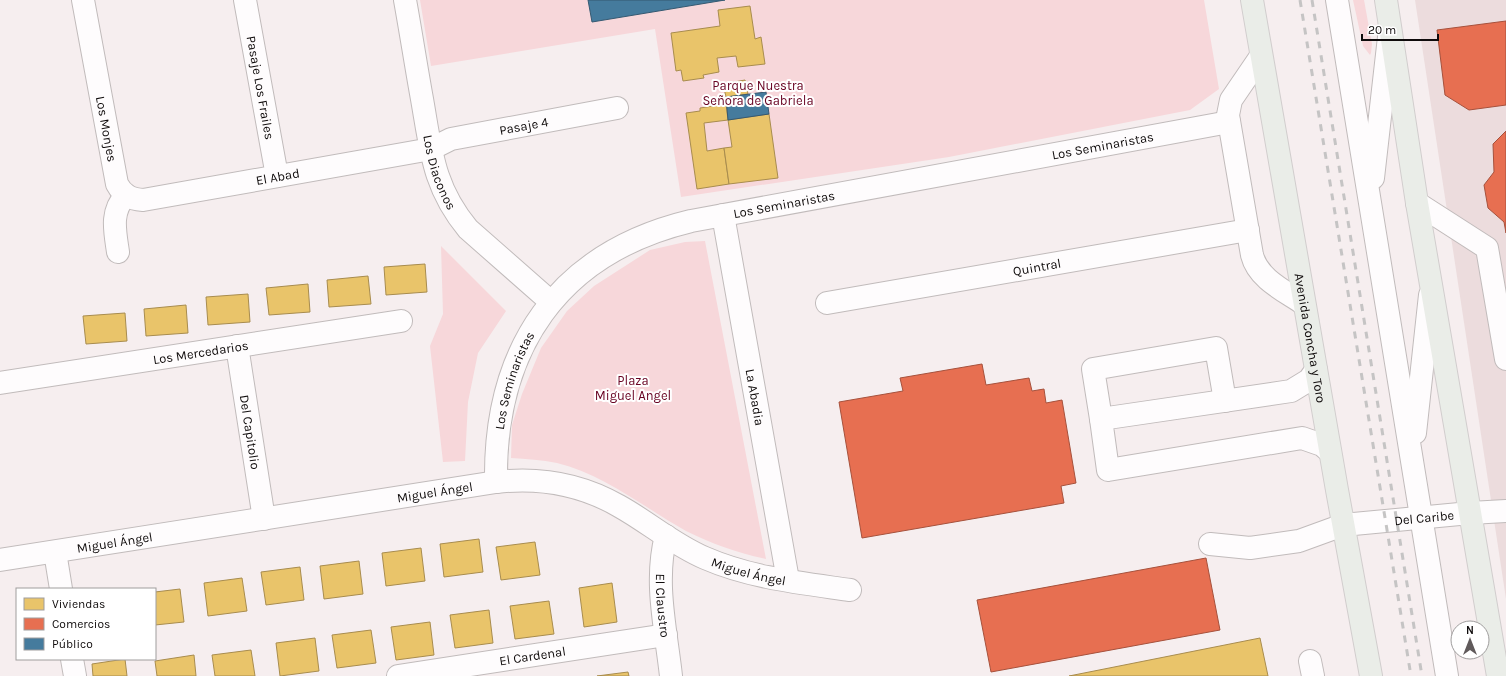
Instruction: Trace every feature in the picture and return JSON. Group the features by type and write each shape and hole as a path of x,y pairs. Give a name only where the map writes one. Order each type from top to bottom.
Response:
{"main road":[{"name":"Avenida Concha y Toro","path":"1252,0 1330,452 1372,676"},
{"path":"1386,0 1417,203 1498,676"}],"street":[{"name":"Los Monjes","path":"83,0 117,184 126,195"},
{"name":"Pasaje Los Frailes","path":"245,0 277,176"},
{"name":"Los Diaconos","path":"405,0 431,149 439,181 457,215 468,229 551,302"},
{"path":"1337,0 1447,676"},
{"path":"1370,207 1390,24"},
{"path":"1261,56 1231,100 1229,108 1229,122 1252,255 1257,268 1269,280 1304,304"},
{"name":"Pasaje 4","path":"431,149 451,138 617,108"},
{"name":"Los Seminaristas","path":"496,482 497,432 507,383 526,340 551,302 570,283 589,266 611,251 636,238 663,228 723,215 1229,122"},
{"name":"El Abad","path":"126,195 134,199 143,200 431,149"},
{"path":"118,252 114,216 120,201 126,195"},
{"path":"1417,203 1487,248 1506,359"},
{"name":"La Abadia","path":"723,215 788,580"},
{"name":"Quintral","path":"827,302 1248,230"},
{"path":"1412,466 1431,285"},
{"name":"Los Mercedarios","path":"0,383 401,321"},
{"name":"Del Capitolio","path":"237,346 264,519"},
{"path":"1225,401 1216,348 1093,370 1108,470 1302,438 1312,440 1322,445 1330,452"},
{"path":"1101,420 1291,391 1309,380 1316,370"},
{"name":"Miguel Ángel","path":"0,560 496,482 526,480 551,482 586,491 619,506 704,558 724,566 754,574 850,590"},
{"name":"Del Caribe","path":"1210,544 1250,548 1299,541 1343,525 1470,513 1506,512"},
{"name":"El Claustro","path":"666,536 660,566 671,676"},
{"path":"55,552 61,588"},
{"name":"El Cardenal","path":"398,676 666,635"},
{"path":"72,660 75,676"}],"shaded area":[{"path":"1415,0 1506,0 1506,599"}],"green space":[{"name":"Parque Nuestra Señora de Gabriela","path":"420,0 1204,0 1219,89 1190,110 949,157 681,197 655,29 431,66"},
{"path":"1353,0 1364,0 1372,44 1370,55 1363,46"},
{"name":"Plaza Miguel Angel","path":"705,241 766,559 725,548 696,536 607,483 574,468 551,462 511,458 512,425 522,394 541,348 567,311 594,286 650,250 685,242"},
{"path":"441,246 506,311 478,353 468,402 465,461 443,462 430,346 443,314"}],"building: Viviendas":[{"path":"750,6 755,39 761,37 765,64 738,67 736,56 717,58 719,72 703,75 704,78 683,81 681,70 676,71 671,33 720,26 718,10"},
{"path":"745,80 748,94 726,97 723,84"},
{"path":"726,104 728,120 704,123 707,151 724,148 729,184 697,189 686,113 700,111 700,108"},
{"path":"769,114 778,178 729,184 724,148 732,147 728,120"},
{"path":"425,264 427,292 386,295 384,267"},
{"path":"368,276 371,304 329,307 327,280"},
{"path":"308,284 310,312 269,315 266,288"},
{"path":"248,294 250,322 208,325 206,297"},
{"path":"186,305 188,333 146,336 144,309"},
{"path":"125,313 127,341 86,344 83,316"},
{"path":"479,539 483,572 444,577 440,544"},
{"path":"535,542 540,575 501,580 496,547"},
{"path":"421,548 425,581 386,586 382,553"},
{"path":"359,561 363,594 324,599 320,566"},
{"path":"300,567 304,600 266,605 261,572"},
{"path":"242,578 247,611 208,616 204,583"},
{"path":"612,583 617,622 584,627 579,588"},
{"path":"180,589 184,622 156,625 156,592"},
{"path":"549,601 554,634 515,639 510,606"},
{"path":"489,610 493,643 455,648 450,615"},
{"path":"430,622 434,655 396,660 391,627"},
{"path":"371,630 376,663 337,668 332,635"},
{"path":"315,638 319,671 280,676 276,643"},
{"path":"1260,638 1268,676 1069,676"},
{"path":"251,650 255,676 215,676 212,655"},
{"path":"194,655 196,676 157,676 155,661"},
{"path":"125,660 127,676 93,676 92,664"},
{"path":"628,672 629,676 597,676"}],"building: Comercios":[{"path":"1506,21 1506,105 1469,110 1445,95 1437,30"},
{"path":"1506,131 1506,233 1504,222 1488,208 1484,185 1494,172 1493,144"},
{"path":"982,364 986,385 1029,378 1032,391 1044,389 1046,403 1062,400 1076,483 1061,486 1064,503 862,538 839,402 903,391 900,378"},
{"path":"1206,558 1220,630 991,672 977,600"}],"building: Público":[{"path":"588,0 725,0 592,22"},
{"path":"766,92 769,114 728,120 726,97"}],"railway":[{"path":"1300,0 1411,676"},
{"path":"1312,0 1422,676"}]}
